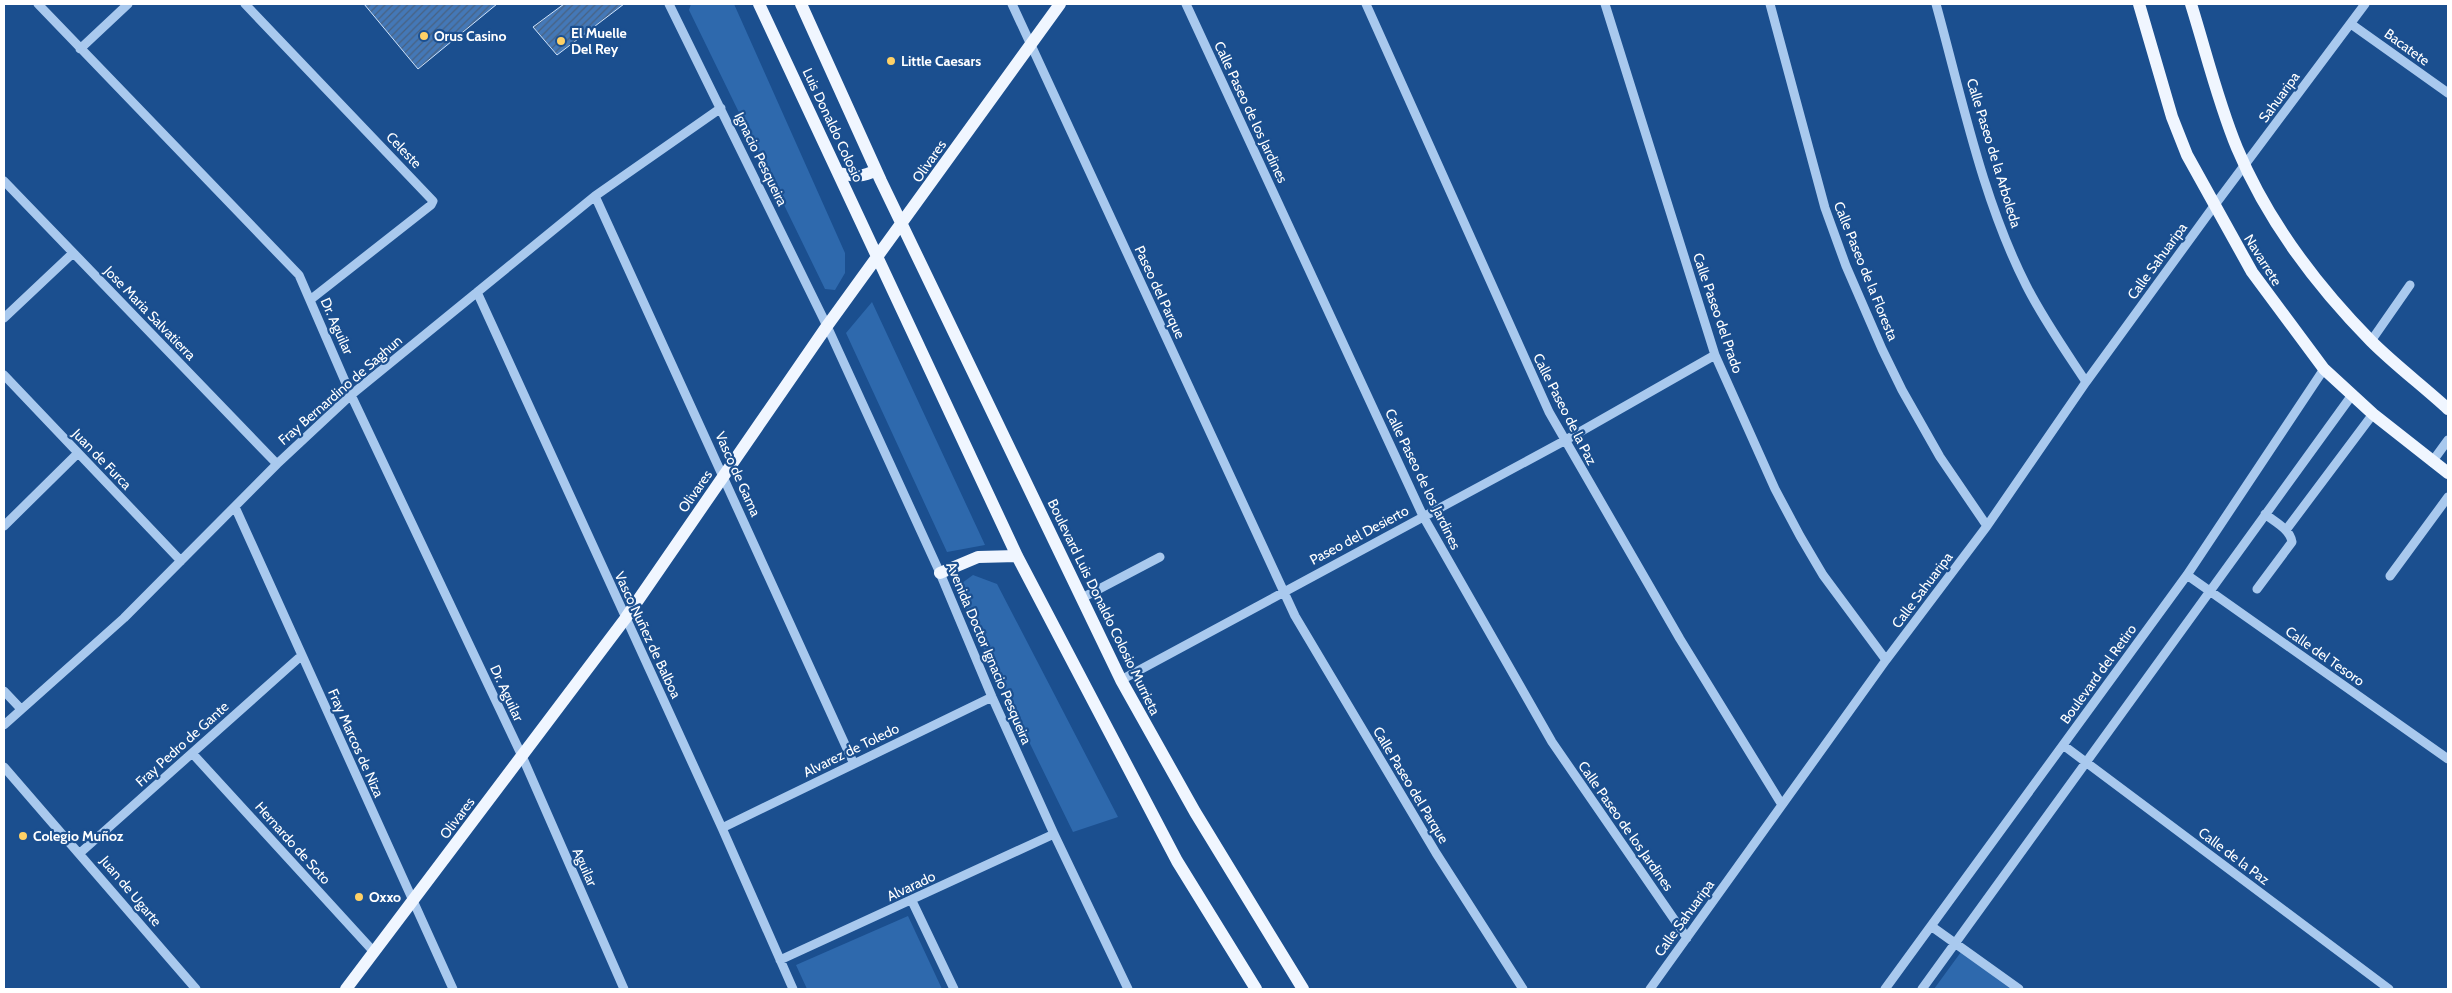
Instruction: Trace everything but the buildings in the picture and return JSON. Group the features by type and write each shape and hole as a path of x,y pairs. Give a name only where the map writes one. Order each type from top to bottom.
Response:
{"main road":[{"name":"Luis Donaldo Colosio","path":"759,4 878,258"},
{"name":"Luis Donaldo Colosio","path":"801,4 902,225"},
{"name":"Olivares","path":"346,989 625,619 828,326 1060,4"},
{"name":"Navarrete","path":"2139,4 2172,118 2214,206 2252,272 2324,369 2373,414 2448,473"},
{"path":"2191,4 2228,124 2245,166 2278,225 2301,260 2372,341 2448,409"},
{"path":"839,173 859,177 876,170"},
{"name":"Boulevard Luis Donaldo Colosio Murrieta","path":"902,225 1121,680 1195,812 1303,989"},
{"path":"878,258 1017,556 1172,853 1256,989"},
{"path":"940,573 978,557 1017,556"}],"street":[{"name":"Dr. Aguilar","path":"38,4 292,266 303,283 351,395 522,756"},
{"path":"80,49 128,4"},
{"name":"Celeste","path":"245,4 433,201 431,205 310,300"},
{"name":"Paseo del Parque","path":"1012,4 1283,592"},
{"name":"Calle Paseo de los Jardines","path":"1186,4 1423,516 1552,742 1687,938"},
{"name":"Calle Paseo de la Paz","path":"1366,4 1534,381 1564,441 1680,639 1782,805"},
{"name":"Calle Paseo del Prado","path":"1605,4 1715,355 1775,489 1800,536 1823,575 1886,660"},
{"name":"Calle Paseo de la Floresta","path":"1770,4 1825,208 1846,266 1902,390 1940,457 1987,526"},
{"name":"Calle Paseo de la Arboleda","path":"1936,4 1987,187 2007,241 2030,293 2053,333 2086,382"},
{"name":"Sahuaripa","path":"2214,206 2365,4"},
{"name":"Ignacio Pesqueira","path":"673,6 828,326"},
{"name":"Bacatete","path":"2351,24 2448,93"},
{"name":"Fray Bernardino de Saghun","path":"4,725 124,618 277,464 351,395 595,196 721,108"},
{"name":"Jose Maria Salvatierra","path":"4,181 277,464"},
{"name":"Vasco de Gama","path":"595,196 854,764"},
{"name":"Calle Sahuaripa","path":"1650,989 1886,660 1987,526 2086,382 2214,206"},
{"path":"4,318 73,253"},
{"path":"2372,341 2410,285"},
{"name":"Vasco Nuñez de Balboa","path":"476,292 722,828 793,989"},
{"name":"Avenida Doctor Ignacio Pesqueira","path":"828,326 940,573 992,697 1054,834 1128,989"},
{"name":"Paseo del Desierto","path":"1121,680 1564,441 1715,355"},
{"name":"Boulevard del Retiro","path":"1885,989 2187,574 2324,369"},
{"name":"Juan de Furca","path":"4,375 181,561"},
{"path":"1922,989 2352,394"},
{"path":"2286,530 2373,414"},
{"path":"2432,462 2448,440"},
{"path":"4,526 78,453"},
{"path":"2390,576 2448,497"},
{"name":"Fray Marcos de Niza","path":"235,507 412,902 453,989"},
{"path":"2258,589 2292,542 2291,536 2286,530 2265,514"},
{"path":"1082,598 1160,557"},
{"name":"Calle del Tesoro","path":"2187,574 2448,759"},
{"name":"Calle Paseo del Parque","path":"1283,592 1310,644 1426,836 1523,989"},
{"name":"Fray Pedro de Gante","path":"80,853 301,656"},
{"path":"4,691 21,709"},
{"name":"Alvarez de Toledo","path":"722,828 992,697"},
{"name":"Calle de la Paz","path":"2063,745 2389,989"},
{"name":"Hernardo de Soto","path":"192,753 374,952"},
{"name":"Aguilar","path":"522,756 624,989"},
{"name":"Juan de Ugarte","path":"4,767 196,989"},
{"name":"Alvarado","path":"780,960 912,901 1054,834"},
{"path":"912,901 954,989"},
{"path":"1930,926 2019,989"}],"shaded area":[{"path":"691,4 734,4 845,253 845,273 835,290 825,289 689,10"},
{"path":"872,302 985,545 947,552 846,333"},
{"path":"973,575 997,584 1118,817 1073,832 958,596 962,583"},
{"path":"908,916 942,989 807,989 796,965"},
{"path":"1961,952 2011,989 1934,989"}],"place":[{"name":"Orus Casino","path":"424,36"},
{"name":"El Muelle Del Rey","path":"561,41"},
{"name":"Little Caesars","path":"891,61"},
{"name":"Colegio Muñoz","path":"23,836"},
{"name":"Oxxo","path":"359,897"}]}
